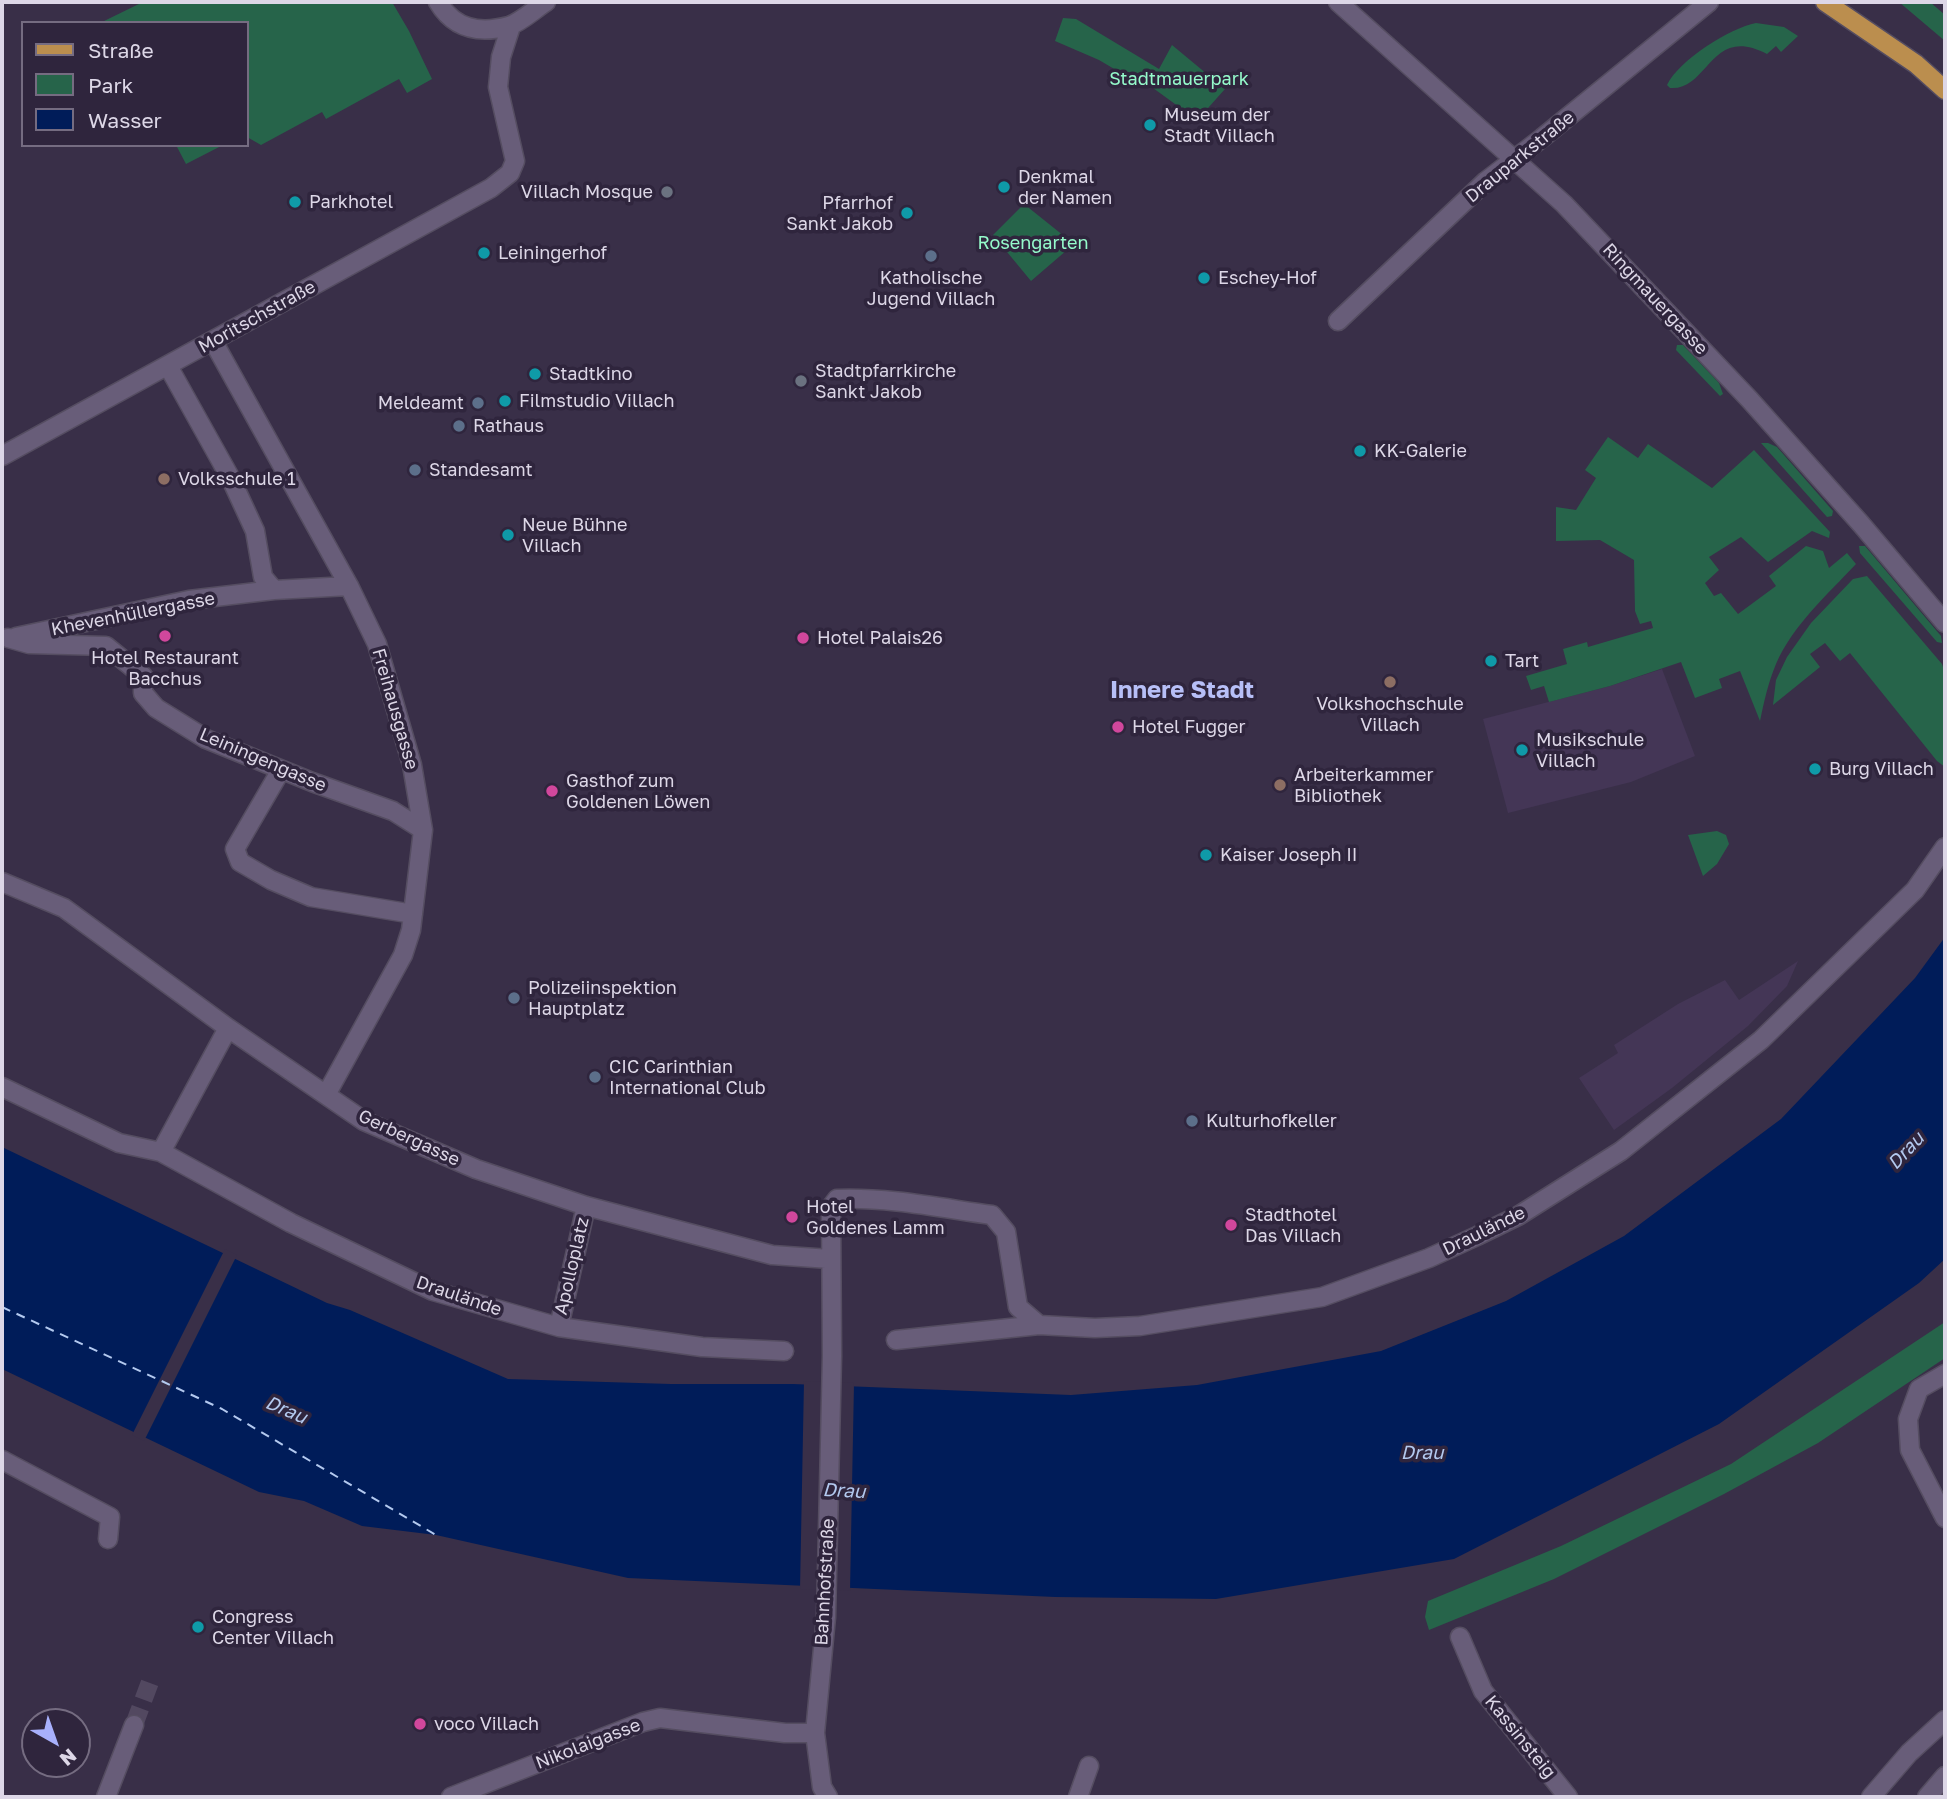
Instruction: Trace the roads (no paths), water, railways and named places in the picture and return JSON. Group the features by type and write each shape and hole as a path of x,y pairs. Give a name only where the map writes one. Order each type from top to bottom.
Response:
{"main road":[{"path":"1825,2 1916,64 1945,90"}],"street":[{"path":"438,2 451,20 471,29 511,26 546,2"},
{"name":"Ringmauergasse","path":"1338,2 1564,204 1837,496 1945,623"},
{"name":"Drauparkstraße","path":"1338,320 1486,181 1709,2"},
{"name":"Moritschstraße","path":"2,456 480,194 510,173 515,161 498,86 501,57 511,26"},
{"name":"Freihausgasse","path":"214,341 349,586 377,644 412,765 423,830 411,930 403,955 326,1095"},
{"path":"168,366 231,479 255,531 263,576 274,590"},
{"name":"Khevenhüllergasse","path":"5,638 189,600 274,590 349,586"},
{"name":"Leiningengasse","path":"5,638 29,644 106,646 143,676 143,693 156,708 206,739 393,811 423,830"},
{"path":"281,769 235,849 240,862 271,880 311,897 413,914"},
{"name":"Draulände","path":"896,1340 1039,1325 1095,1328 1140,1326 1322,1297 1429,1258 1487,1231 1518,1216 1621,1152 1761,1040 1915,890 1945,847"},
{"name":"Gerbergasse","path":"2,882 64,908 228,1028 364,1121 464,1164 586,1206 772,1255 830,1259"},
{"path":"161,1152 228,1028"},
{"name":"Draulände","path":"2,1087 119,1143 161,1152 291,1223 433,1291 559,1327 702,1347 784,1351"},
{"name":"Bahnhofstraße","path":"828,1797 822,1787 815,1733 826,1617 832,1356 831,1207 837,1199 888,1201 992,1215 1006,1232 1018,1307 1039,1325"},
{"name":"Apolloplatz","path":"559,1327 586,1206"},
{"path":"1945,1374 1919,1389 1908,1419 1910,1450 1945,1518"},
{"path":"2,1460 110,1517 108,1539"},
{"name":"Kassinsteig","path":"1460,1637 1483,1692 1568,1797"},
{"name":"Nikolaigasse","path":"451,1797 643,1721 660,1718 785,1733 815,1733"},
{"path":"1871,1797 1909,1752 1945,1720"},
{"path":"106,1797 134,1725"},
{"path":"1078,1797 1089,1766"},
{"path":"1927,1797 1945,1776"}],"water":[{"name":"Drau","path":"1945,937 1945,1259 1919,1283 1719,1424 1454,1559 1216,1599 1055,1597 628,1578 436,1535 362,1526 304,1501 259,1492 2,1369 2,1147 327,1303 350,1310 508,1379 671,1384 793,1384 1071,1395 1197,1385 1381,1351 1506,1301 1624,1236 1781,1119 1915,978"}],"tunnel":[{"path":"134,1725 150,1682"}],"place":[{"name":"Museum der Stadt Villach","path":"1150,125"},
{"name":"Denkmal der Namen","path":"1004,187"},
{"name":"Villach Mosque","path":"667,192"},
{"name":"Parkhotel","path":"295,202"},
{"name":"Pfarrhof Sankt Jakob","path":"907,213"},
{"name":"Leiningerhof","path":"484,253"},
{"name":"Katholische Jugend Villach","path":"931,256"},
{"name":"Eschey-Hof","path":"1204,278"},
{"name":"Stadtkino","path":"535,374"},
{"name":"Stadtpfarrkirche Sankt Jakob","path":"801,381"},
{"name":"Filmstudio Villach","path":"505,401"},
{"name":"Meldeamt","path":"478,403"},
{"name":"Rathaus","path":"459,426"},
{"name":"KK-Galerie","path":"1360,451"},
{"name":"Standesamt","path":"415,470"},
{"name":"Volksschule 1","path":"164,479"},
{"name":"Neue Bühne Villach","path":"508,535"},
{"name":"Hotel Restaurant Bacchus","path":"165,636"},
{"name":"Hotel Palais26","path":"803,638"},
{"name":"Tart","path":"1491,661"},
{"name":"Volkshochschule Villach","path":"1390,682"},
{"name":"Hotel Fugger","path":"1118,727"},
{"name":"Musikschule Villach","path":"1522,750"},
{"name":"Burg Villach","path":"1815,769"},
{"name":"Arbeiterkammer Bibliothek","path":"1280,785"},
{"name":"Gasthof zum Goldenen Löwen","path":"552,791"},
{"name":"Kaiser Joseph II","path":"1206,855"},
{"name":"Polizeiinspektion Hauptplatz","path":"514,998"},
{"name":"CIC Carinthian International Club","path":"595,1077"},
{"name":"Kulturhofkeller","path":"1192,1121"},
{"name":"Hotel Goldenes Lamm","path":"792,1217"},
{"name":"Stadthotel Das Villach","path":"1231,1225"},
{"name":"Congress Center Villach","path":"198,1627"},
{"name":"voco Villach","path":"420,1724"}],"district":[{"name":"Innere Stadt","path":"1182,690"}],"park label":[{"name":"Stadtmauerpark","path":"1179,79"},
{"name":"Rosengarten","path":"1033,243"}]}
